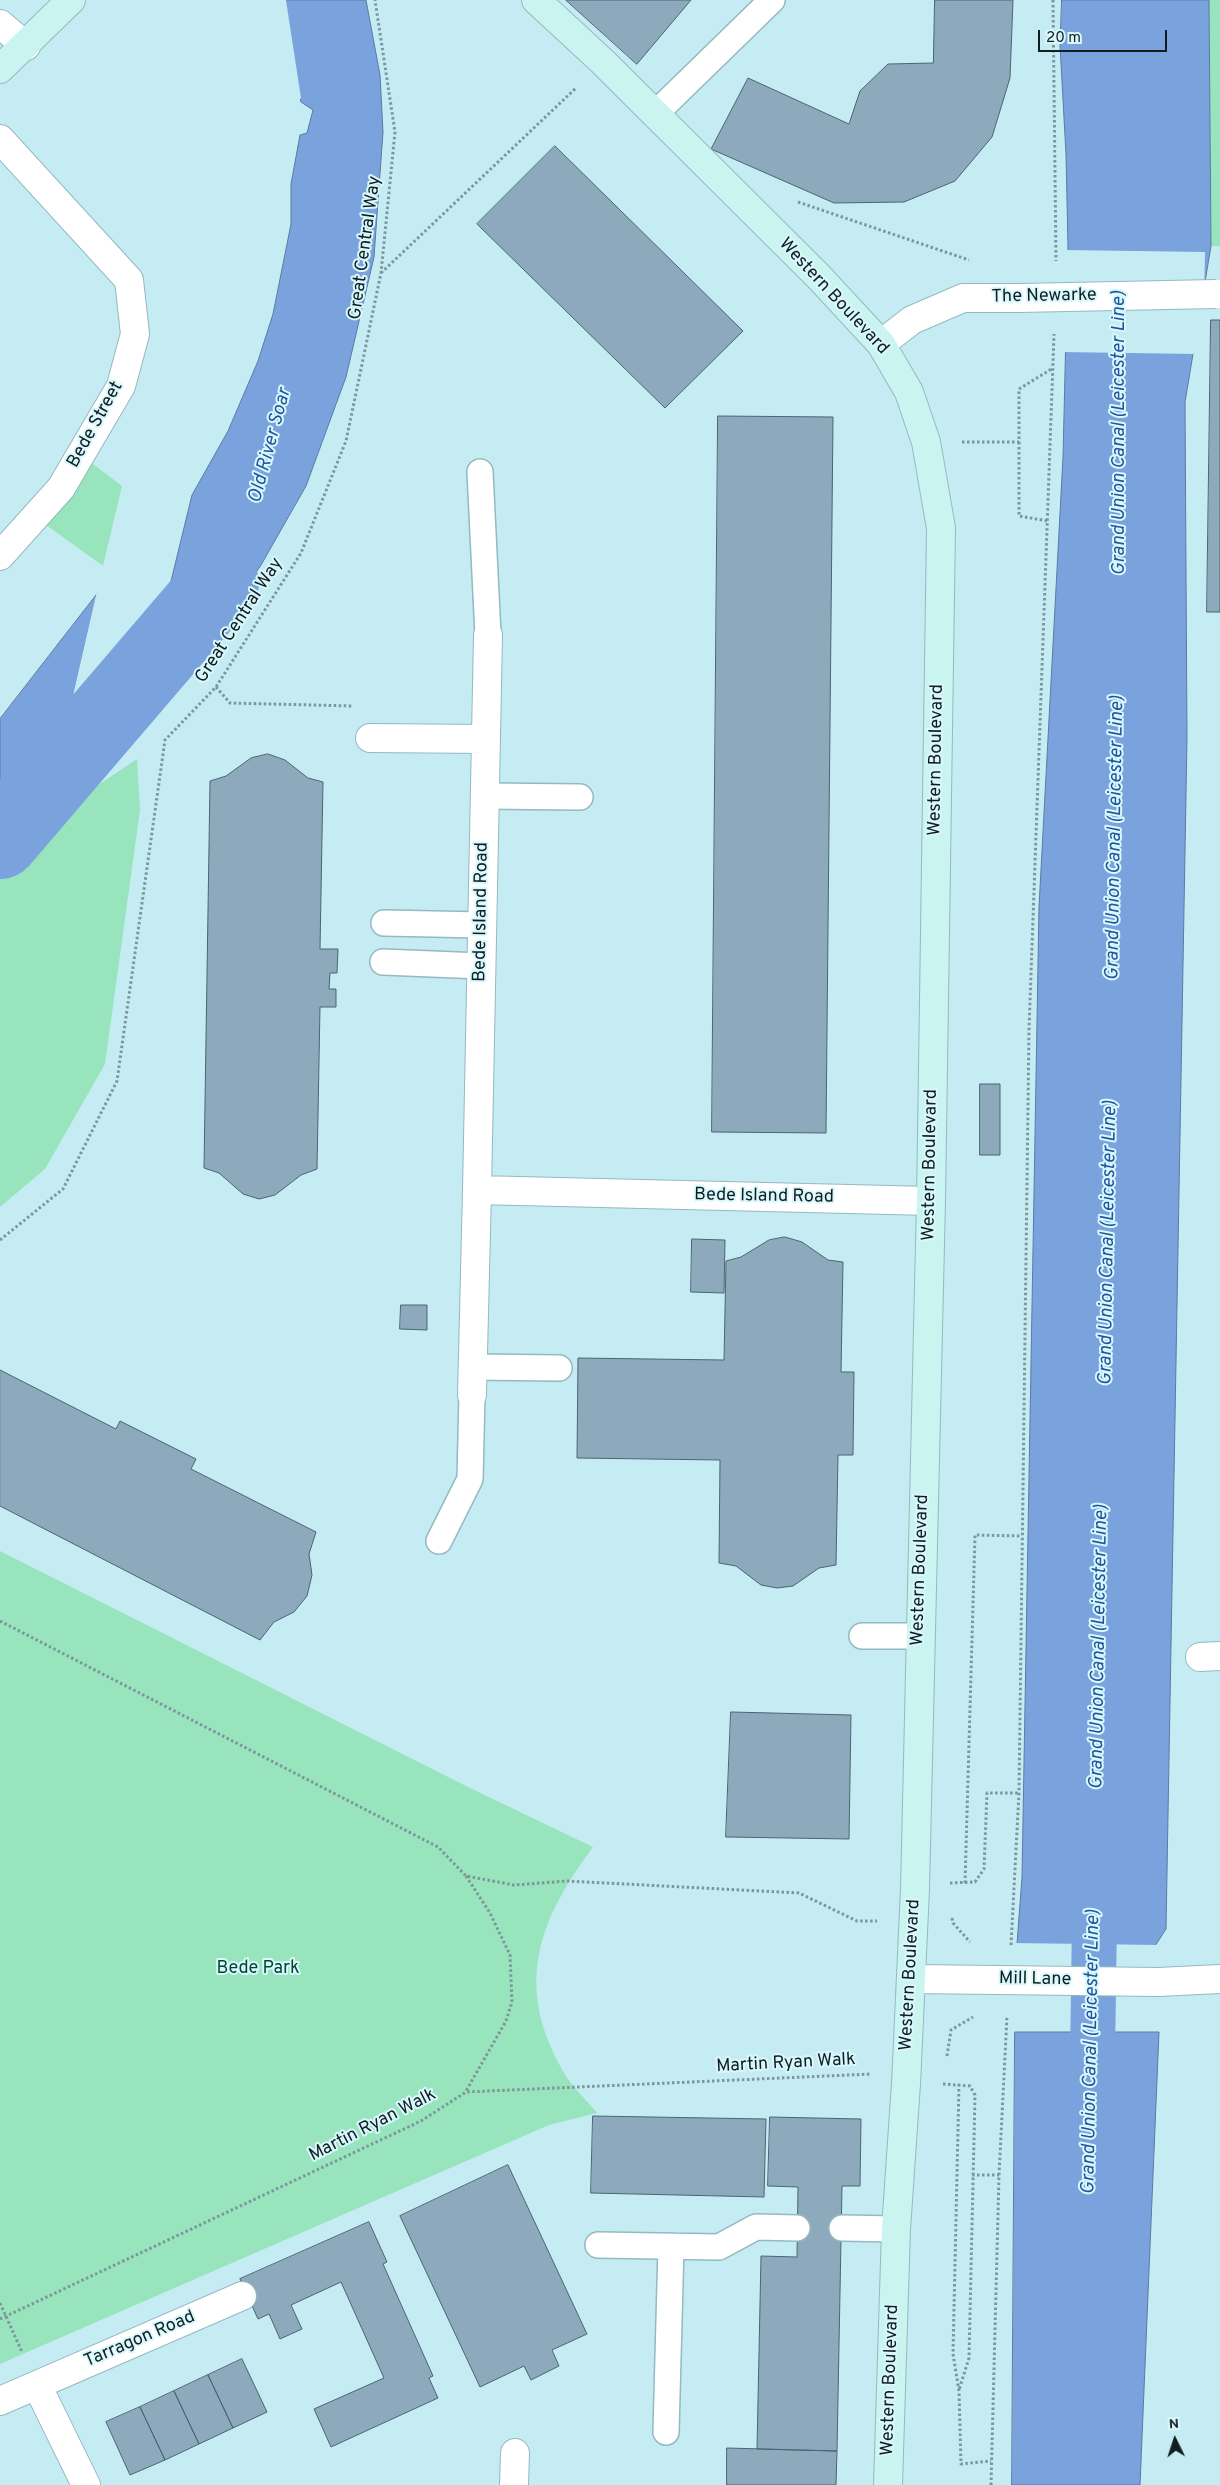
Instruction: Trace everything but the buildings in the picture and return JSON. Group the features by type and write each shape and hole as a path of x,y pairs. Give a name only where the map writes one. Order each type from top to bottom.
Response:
{"street":[{"path":"0,69 26,46 71,0"},
{"name":"Western Boulevard","path":"536,0 603,62 819,277 881,344 909,392 926,442 941,528 931,1201 919,1636 915,1889 896,2229 888,2485"},
{"path":"0,24 26,46"},
{"name":"Bede Street","path":"0,139 129,280 135,334 121,386 61,488 0,556"},
{"name":"The Newarke","path":"881,344 912,320 963,298 1218,294"},
{"name":"Bede Island Road","path":"472,1395 478,1190 488,634"},
{"path":"370,738 486,739"},
{"name":"Bede Island Road","path":"478,1190 931,1201"},
{"name":"Mill Lane","path":"911,1979 1158,1982 1220,1979"},
{"name":"Tarragon Road","path":"0,2401 242,2296"},
{"path":"37,2385 86,2485"},
{"path":"514,2485 515,2453"}],"lane":[{"path":"655,114 772,0"},
{"path":"480,472 488,634"},
{"path":"484,796 580,797"},
{"path":"384,923 482,925"},
{"path":"384,962 481,966"},
{"path":"473,1366 559,1368"},
{"path":"439,1541 470,1479 472,1395"},
{"path":"862,1636 919,1636"},
{"path":"598,2245 720,2247 756,2227 797,2228"},
{"path":"842,2228 896,2229"},
{"path":"666,2432 670,2246"}],"path":[{"name":"Great Central Way","path":"0,1240 63,1189 117,1081 165,740 216,687 301,553 346,441 381,273 395,132 375,0"},
{"path":"1053,0 1056,265"},
{"path":"381,273 603,62"},
{"path":"796,201 968,260 1019,298"},
{"path":"1010,1948 1018,1793 1029,1030 1054,331"},
{"path":"1048,521 1019,516 1019,389 1053,368"},
{"path":"974,441 1019,442"},
{"path":"216,687 230,704 358,706"},
{"path":"1018,1793 987,1793 984,1870 975,1882 966,1883 975,1535 1021,1536"},
{"path":"0,1621 438,1847 466,1876 490,1913 510,1955 512,2002 506,2020 466,2092"},
{"path":"466,1876 514,1885 567,1881 800,1893 857,1921"},
{"path":"959,2391 970,2358 975,2095 970,2086 960,2084 943,2085 951,2030 976,2015 987,1979"},
{"path":"991,2485 999,2175 1007,2015"},
{"name":"Martin Ryan Walk","path":"0,2319 421,2121 466,2092 852,2074 944,2074"},
{"path":"960,2084 953,2354 959,2391 961,2464 992,2461"},
{"path":"972,2175 999,2175"},
{"path":"0,2303 6,2317"}],"green space":[{"path":"1209,0 1220,0 1220,246 1211,246"},
{"path":"81,455 122,486 103,566 35,517"},
{"path":"137,759 140,810 105,1064 45,1169 0,1207 0,878 42,829 44,821"},
{"name":"Bede Park","path":"0,1551 468,1787 593,1847 558,1901 546,1928 539,1954 536,1982 539,2010 548,2040 566,2077 597,2113 549,2125 0,2364"}],"water":[{"path":"286,0 366,0 380,75 383,132 374,257 346,377 306,486 261,565 203,650 132,741 192,495 228,431 258,361 273,314 291,224 291,184 300,135 307,133 313,110 301,102"},
{"path":"1062,0 1209,0 1211,246 1185,402 1187,738 1166,1929 1155,1946 1017,1944 1022,1877 1039,907 1063,457 1068,247 1066,154 1060,45"},
{"path":"97,594 42,829 0,878 0,719"},
{"path":"1015,2032 1159,2032 1140,2485 1012,2485"}],"pier":[{"path":"283,0 286,0 301,98 299,100"},
{"path":"1065,250 1205,252 1204,302 1196,354 1061,352"},
{"path":"97,591 99,594 46,822 44,821"},
{"path":"1015,1943 1159,1945 1155,1949 1017,1946"}],"waterway":[{"name":"Old River Soar","path":"0,840 220,583"},
{"name":"Grand Union Canal (Leicester Line)","path":"1092,2093 1095,1885"}]}
